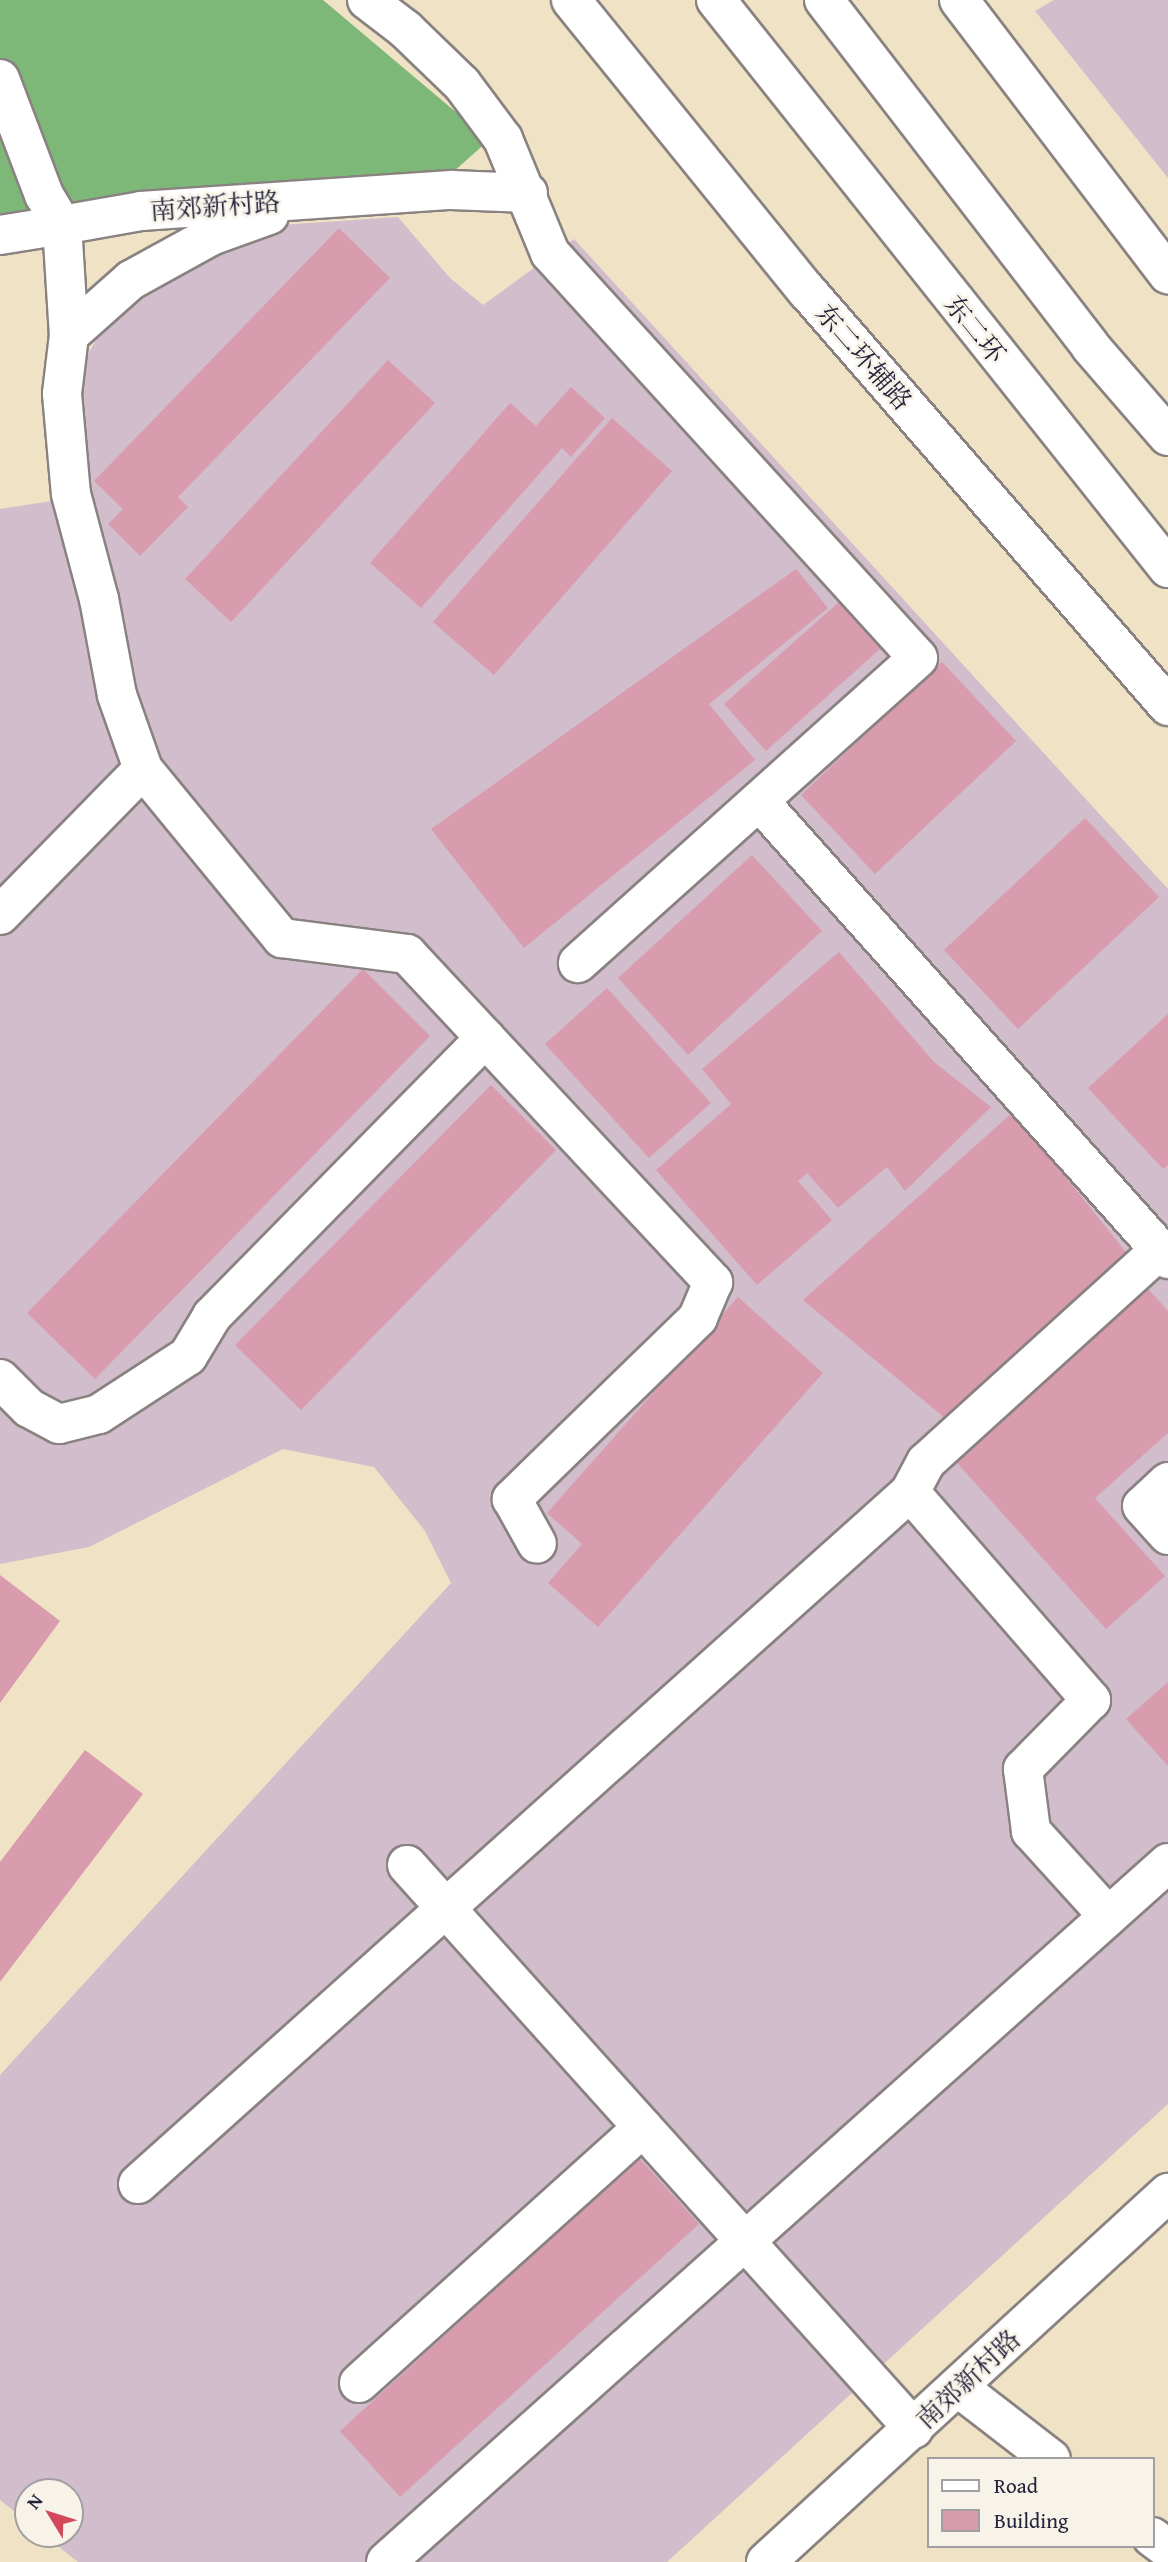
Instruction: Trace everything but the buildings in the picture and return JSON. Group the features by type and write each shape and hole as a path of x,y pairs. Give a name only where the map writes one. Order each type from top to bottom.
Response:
{"main road":[{"path":"367,0 405,29 462,84 503,139 528,192 550,253 918,658 578,963"},
{"name":"东二环辅路","path":"570,0 807,290 1168,706"},
{"name":"东二环","path":"716,0 783,90 1168,568"},
{"path":"824,0 1090,346 1168,436"},
{"path":"959,0 1168,274"},
{"path":"0,79 44,195 62,226 69,335 62,394 71,494 99,599 117,695 143,769 282,938 407,954 713,1282 698,1318 512,1499 537,1544"},
{"name":"南郊新村路","path":"0,235 141,211 451,190 528,192"},
{"path":"69,335 131,280 211,236 314,199"},
{"path":"0,915 143,769"},
{"path":"138,2184 910,1492 926,1462 1164,1254 759,801"},
{"path":"0,1378 29,1408 59,1424 99,1415 188,1356 212,1316 485,1038"},
{"path":"1168,1482 1142,1506 1168,1535"},
{"path":"910,1492 1091,1700 1023,1769 1031,1832 1108,1916"},
{"path":"386,2562 1168,1863"},
{"path":"407,1865 914,2429"},
{"path":"359,2383 643,2127"},
{"name":"南郊新村路","path":"766,2562 959,2388 1168,2193"},
{"path":"959,2388 1048,2457"}],"shaded area":[{"path":"1054,0 1168,0 1168,178 1035,11"},
{"path":"398,217 450,278 483,305 574,239 1168,889 1168,2104 667,2562 78,2562 60,2548 84,2548 84,2478 14,2478 14,2511 0,2500 0,2075 451,1583 425,1531 374,1467 283,1449 89,1547 0,1564 0,509 84,496 81,366 109,318 154,279 280,225"}],"green space":[{"path":"0,0 323,0 489,140 452,173 0,218"}]}
